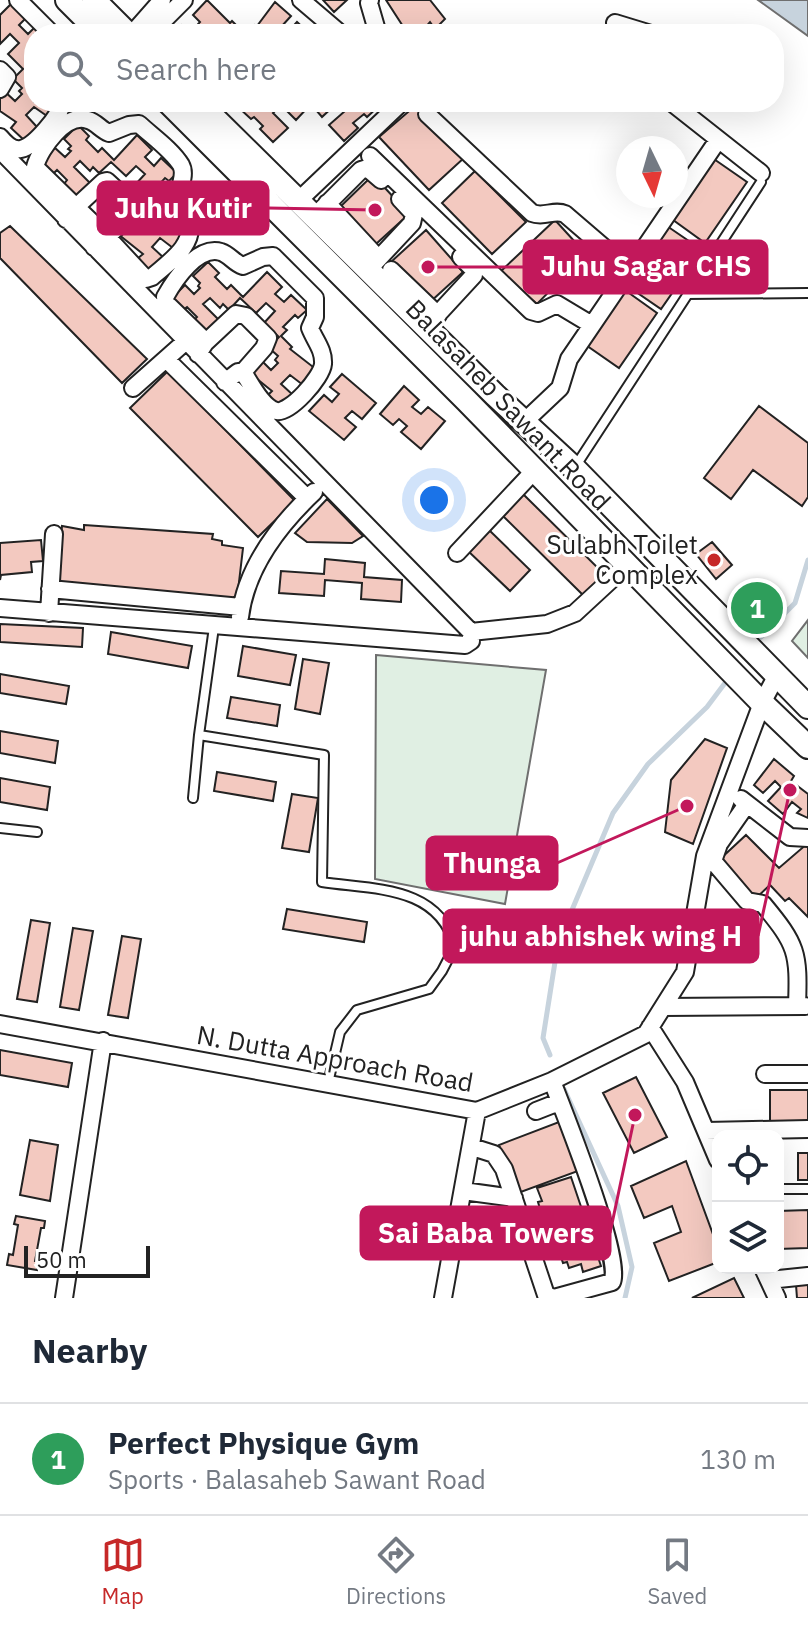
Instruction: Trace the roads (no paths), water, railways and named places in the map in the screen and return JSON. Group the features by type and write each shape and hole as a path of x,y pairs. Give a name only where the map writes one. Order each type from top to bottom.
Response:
{"main road":[{"path":"67,0 91,24"},
{"path":"94,0 119,24"},
{"name":"Balasaheb Sawant Road","path":"178,112 808,747"},
{"name":"Balasaheb Sawant Road","path":"209,112 379,266 524,422 574,468 808,707"}],"street":[{"path":"18,0 42,24"},
{"path":"139,24 162,0"},
{"path":"160,24 184,0"},
{"path":"301,0 329,24"},
{"path":"370,0 375,24"},
{"path":"0,70 7,77 0,89"},
{"path":"0,137 17,150 25,148 60,112"},
{"path":"313,207 394,112"},
{"path":"683,112 761,178"},
{"path":"427,114 532,213 543,215 559,211 565,214 629,269"},
{"path":"71,213 35,167 37,159 65,123 73,118 87,119 109,133 139,124 182,166 183,175 177,196 189,217 190,233 186,245 146,279 100,242"},
{"path":"524,422 560,388 569,359 718,140"},
{"path":"0,150 100,242 186,341 202,349"},
{"path":"370,156 531,311 538,313 557,304 592,325"},
{"path":"313,207 367,168 414,214 412,223 379,266"},
{"path":"71,213 103,182 112,184 134,206 130,215 100,242"},
{"path":"429,226 474,270 470,282 432,321"},
{"path":"0,608 465,645 471,641 471,632 225,382 166,303 168,291 198,256 207,251 221,252 243,266 273,256 315,298 315,317 310,328 322,350 323,365 319,378 286,410 278,412 267,407 243,372"},
{"path":"202,349 236,314 246,316 268,338 264,348 243,372 238,372 225,382"},
{"path":"133,388 186,341"},
{"path":"166,359 307,498"},
{"path":"273,464 290,448"},
{"path":"457,553 534,471"},
{"path":"239,629 241,607 256,565 287,519 324,482"},
{"path":"49,613 54,534"},
{"path":"471,632 547,624 575,613 627,565"},
{"path":"50,589 241,607"},
{"path":"214,627 217,605"},
{"name":"N. Dutta Approach Road","path":"0,1024 477,1111 552,1081 646,1034 685,972 709,858 730,790 762,703 777,675"},
{"path":"730,790 790,837 808,838"},
{"path":"663,1007 802,1006 791,937 763,904 747,901 709,858 747,804"},
{"path":"650,1027 685,1082 712,1146"},
{"path":"64,1298 103,1041"},
{"path":"765,1074 808,1074"},
{"path":"472,1147 494,1154 504,1169 546,1295 554,1298 612,1282 615,1272 608,1240 552,1081"},
{"path":"536,1111 559,1102"},
{"path":"443,1298 477,1111"},
{"path":"706,1131 808,1129"},
{"path":"463,1191 514,1198"},
{"path":"777,1298 766,1274 808,1276"}],"lane":[{"path":"574,468 761,178"},
{"path":"687,294 808,293"},
{"path":"193,798 214,627"},
{"path":"199,735 324,755 322,882 415,897 435,909 450,928 455,946 429,989 357,1010 340,1032 328,1083"},
{"path":"0,828 37,832"},
{"path":"784,1189 808,1189"}],"waterway":[{"path":"761,637 795,603 808,560"},
{"path":"550,1055 543,1038 558,943 613,813 648,764 707,707 728,679"},
{"path":"564,1089 618,1206 632,1267 625,1298"}],"place":[{"name":"Juhu Kutir","path":"375,210"},
{"name":"Juhu Sagar CHS","path":"428,267"},
{"name":"Sulabh Toilet Complex","path":"714,560"},
{"name":"Perfect Physique Gym","path":"757,608"},
{"name":"juhu abhishek wing H","path":"790,790"},
{"name":"Thunga","path":"687,806"},
{"name":"Sai Baba Towers","path":"635,1115"}]}
